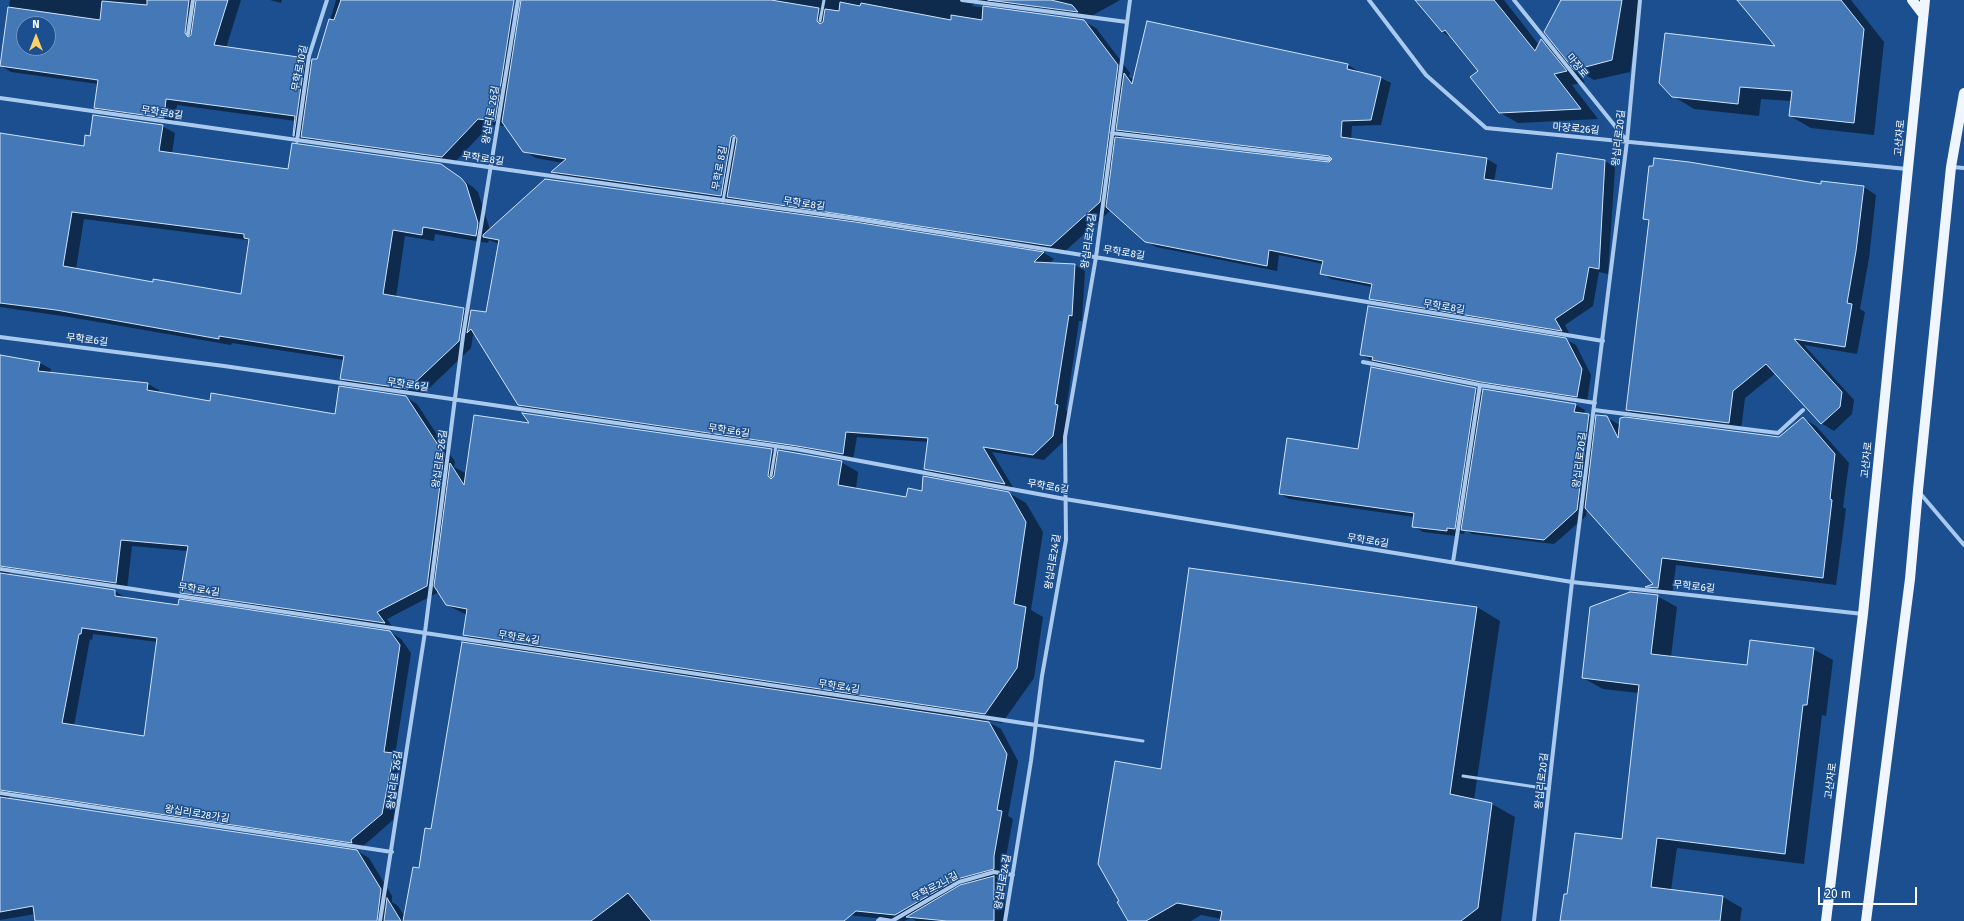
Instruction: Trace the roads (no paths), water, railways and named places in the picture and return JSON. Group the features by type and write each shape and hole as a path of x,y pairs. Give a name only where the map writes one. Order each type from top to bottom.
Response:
{"main road":[{"path":"1912,0 1922,13"},
{"name":"고산자로","path":"1826,921 1863,614 1909,169 1922,13 1925,0"},
{"path":"1866,921 1910,579 1951,167 1964,93"}],"street":[{"path":"188,34 193,0"},
{"name":"무학로10길","path":"296,141 309,56 327,0"},
{"name":"왕십리로 26길","path":"380,921 392,852 425,632 456,400 464,328 518,0"},
{"path":"962,0 987,2 1127,22"},
{"name":"왕십리로24길","path":"1005,921 1036,725 1042,676 1066,540 1065,437 1096,257 1130,0"},
{"name":"마장로26길","path":"1369,0 1426,75 1486,128 1909,169"},
{"name":"마장로","path":"1514,0 1627,141"},
{"name":"왕십리로20길","path":"1534,921 1572,582 1627,141 1640,0"},
{"name":"무학로8길","path":"0,98 856,219 1603,341"},
{"path":"1112,133 1329,160"},
{"path":"1951,167 1964,168"},
{"name":"무학로6길","path":"0,337 224,366 776,446 1065,499 1572,582 1863,614"},
{"path":"1363,362 1480,385 1595,403"},
{"path":"1452,562 1480,385"},
{"path":"1594,410 1778,433 1803,410"},
{"path":"1918,490 1964,545"},
{"name":"무학로4길","path":"0,569 1036,725"},
{"name":"왕십리로28가길","path":"0,793 392,852"},
{"name":"무학로2나길","path":"878,921 880,919 892,921 959,882 994,872 1013,875"}],"lane":[{"path":"820,21 824,0"},
{"name":"무학로 8길","path":"722,201 734,138"},
{"path":"771,476 776,446"},
{"path":"1036,725 1143,741"},
{"path":"1463,776 1549,790"}]}
